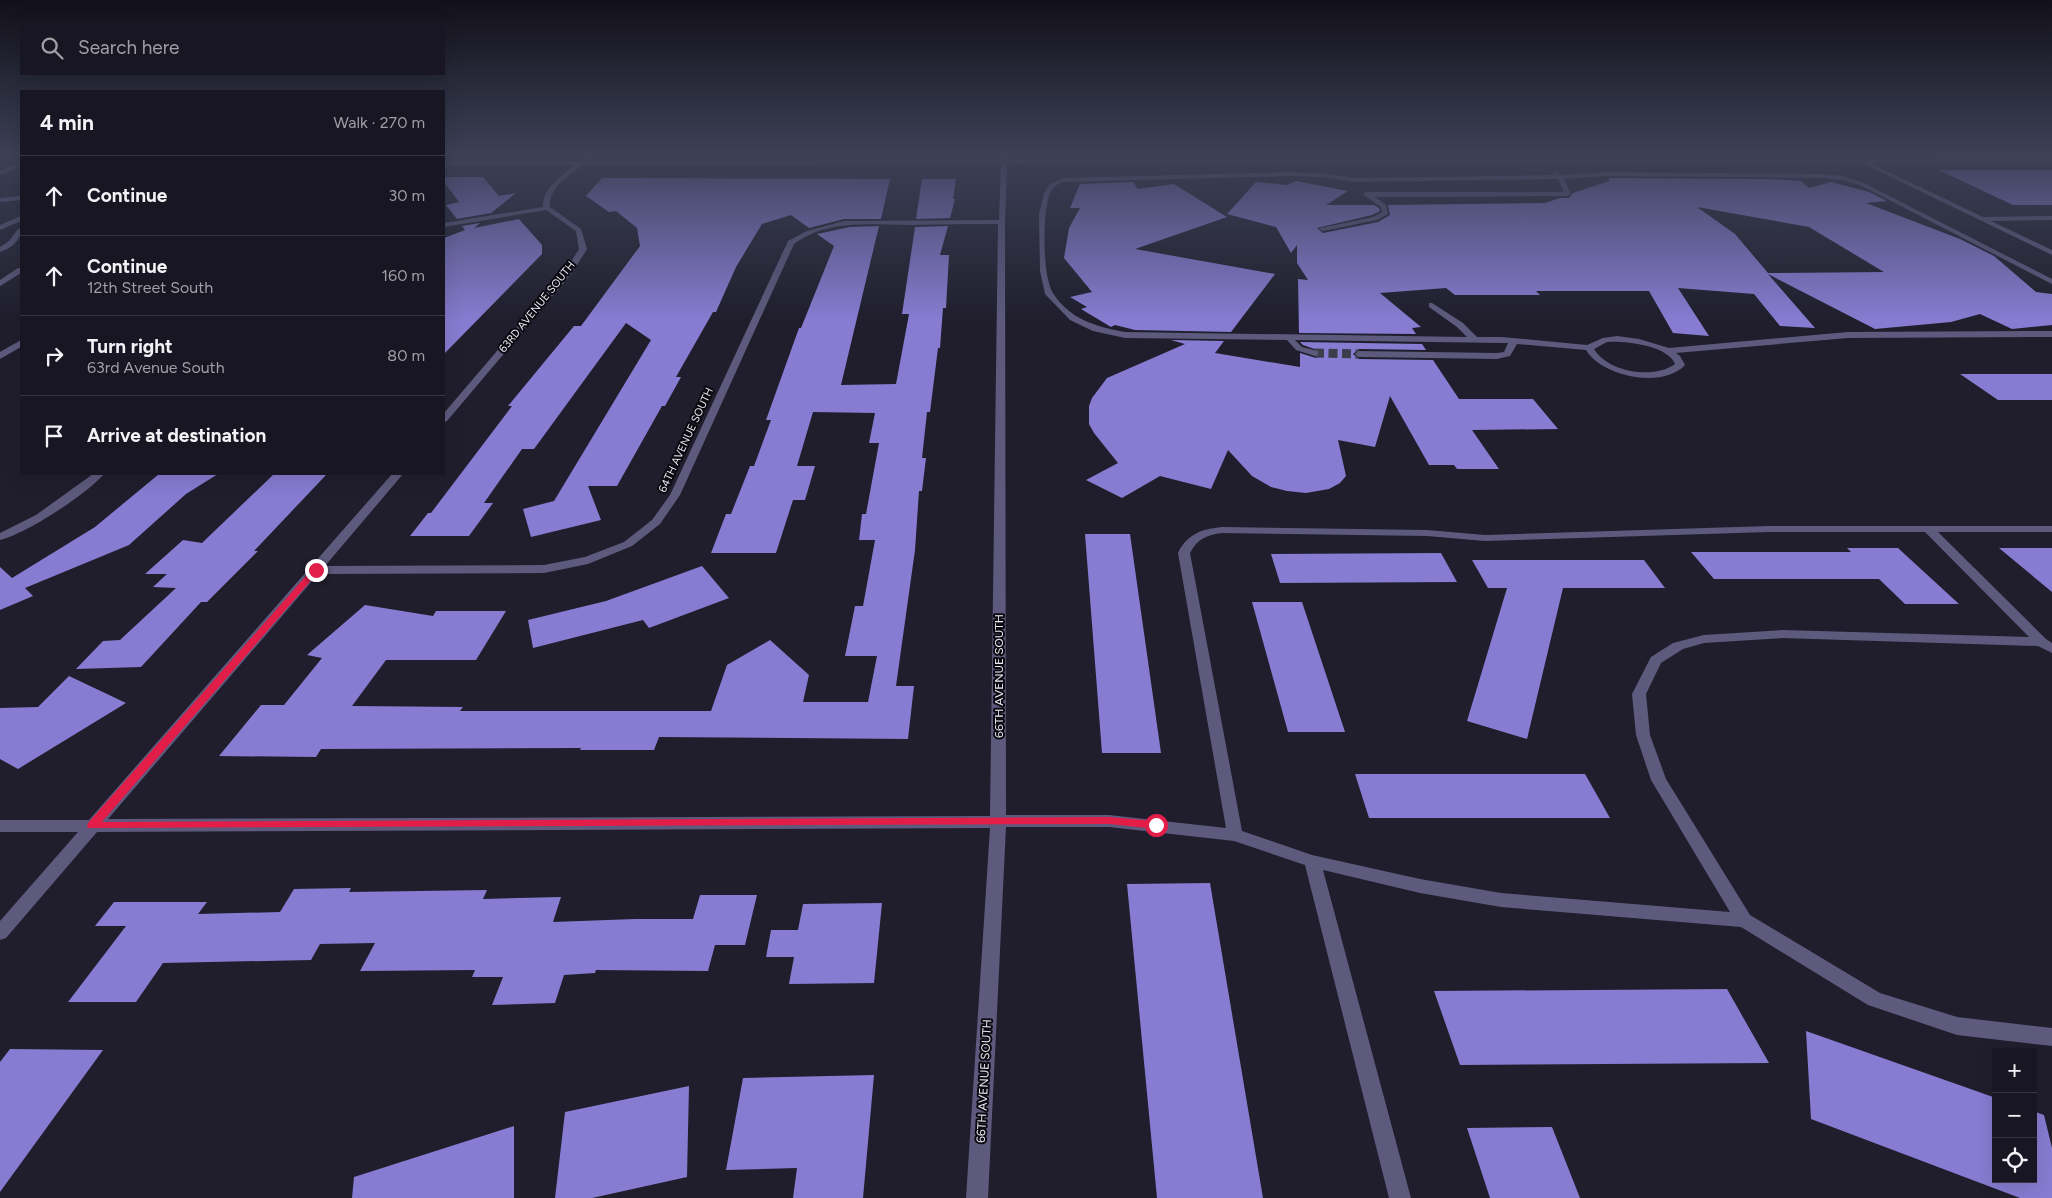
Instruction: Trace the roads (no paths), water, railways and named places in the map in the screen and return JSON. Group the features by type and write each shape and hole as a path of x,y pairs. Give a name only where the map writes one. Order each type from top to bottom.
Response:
{"street":[{"path":"445,225 542,209"},
{"name":"63RD AVENUE SOUTH","path":"445,418 569,271 583,249 579,230 548,209"},
{"name":"66TH AVENUE SOUTH","path":"977,1198 998,822 1002,209"},
{"path":"1043,209 1044,272 1048,293 1078,323 1095,329 1125,334 1514,341 1589,348"},
{"path":"1323,229 1375,219 1386,213 1385,209"},
{"path":"1910,209 2052,282"},
{"path":"1960,209 2052,253"},
{"path":"7,217 20,217"},
{"path":"0,230 20,218"},
{"path":"1981,219 2052,218"},
{"name":"64TH AVENUE SOUTH","path":"316,570 544,568 588,560 628,544 656,522 675,495 791,243 801,235 820,228 844,223 1002,222"},
{"path":"0,230 20,231"},
{"path":"0,250 12,243 20,232"},
{"path":"0,272 19,271"},
{"path":"0,284 19,271"},
{"path":"1432,304 1460,325 1474,340"},
{"path":"1668,351 1848,335 2052,334"},
{"path":"1289,336 1293,346 1302,351 1315,353"},
{"path":"1620,339 1654,345 1668,351 1677,358 1680,365 1675,371 1648,375 1613,368 1599,362 1591,355 1589,348 1594,343 1600,341 1620,339"},
{"path":"1359,354 1497,356 1507,354 1514,341"},
{"path":"0,356 20,344"},
{"path":"0,537 16,531 66,500 98,475"},
{"path":"0,933 397,475"},
{"path":"1927,528 2046,646"},
{"path":"1235,835 1184,554 1187,545 1200,534 1222,530 1427,533 1485,538 1530,538 1769,529 2052,529"},
{"path":"1744,920 1659,780 1643,735 1639,694 1656,660 1678,646 1704,639 1782,634 2046,646"},
{"path":"0,826 1109,820 1235,835 1312,861 1420,886 1500,900 1744,920 1875,999 1957,1026 2052,1037"},
{"path":"1312,861 1400,1198"}],"tunnel":[{"path":"1315,353 1359,354"}]}
